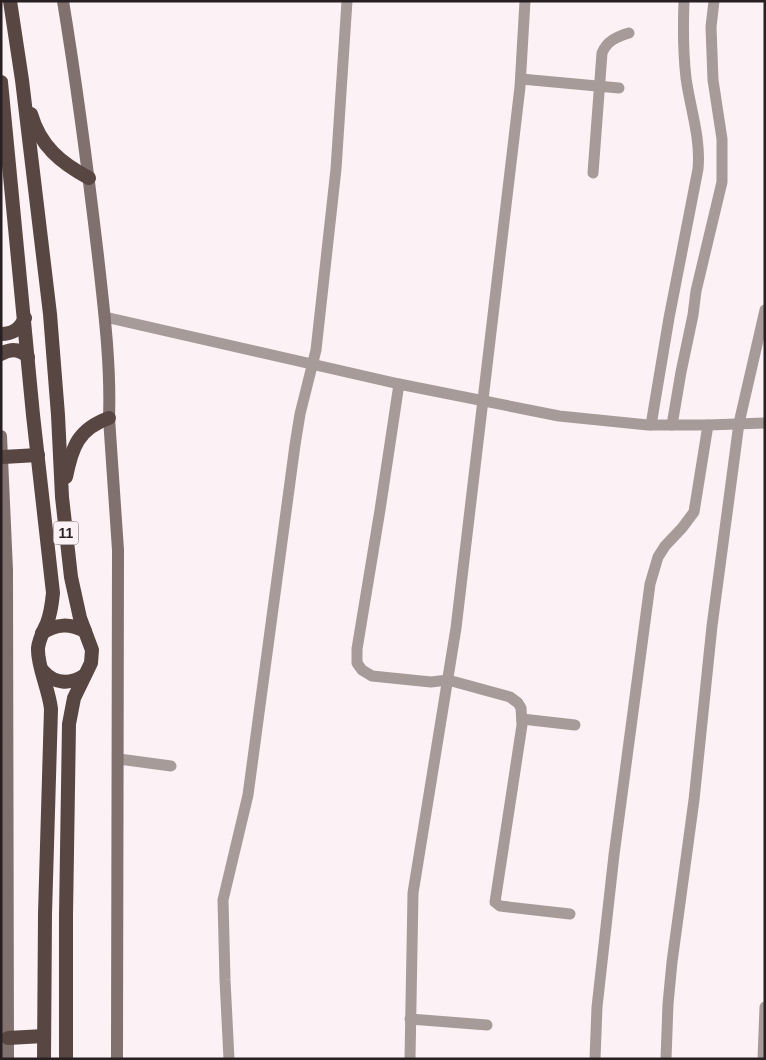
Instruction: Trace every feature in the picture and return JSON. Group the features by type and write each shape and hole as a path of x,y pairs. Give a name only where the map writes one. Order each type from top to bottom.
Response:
{"highway":[{"name":"11","path":"10,1 22,80 50,314 62,498 73,591 85,631 91,643 93,656 92,663 74,698 69,724 66,1059"},
{"path":"22,80 35,127 42,139 60,160 89,178"},
{"name":"11","path":"2,88 53,593 50,614 38,648 51,709 45,914 44,1059"},
{"path":"1,334 20,328 25,318"},
{"path":"1,354 16,350 28,357"},
{"path":"62,498 69,460 75,444 93,425 109,418"},
{"path":"3,457 38,454"},
{"path":"42,633 52,627 63,624 75,626 85,631"},
{"path":"42,670 47,676 56,681 67,682 77,680 86,674"},
{"path":"8,1038 44,1036"}],"main road":[{"path":"63,1 89,178 105,317 110,399 109,418 118,550 116,1059"},
{"path":"1,436 3,457 5,685 5,961 8,1059"}],"street":[{"path":"229,1059 224,980 223,900 248,795 295,445 300,414 314,364 336,169 348,1"},
{"path":"410,1059 413,893 456,628 521,79 524,1"},
{"path":"651,425 669,318 698,169 699,151 685,69 683,44 684,1"},
{"path":"672,425 696,291 722,182 722,140 713,80 712,28 714,1"},
{"path":"593,173 601,61 604,47 613,39 629,33"},
{"path":"521,79 618,88"},
{"path":"666,1059 672,962 694,800 712,626 739,423 765,310"},
{"path":"105,317 399,384 559,416 651,425 765,423"},
{"path":"399,384 357,649 357,663 368,674 382,678 430,682 448,680 510,697 518,703 521,708 522,719 495,902 500,906 570,914"},
{"path":"595,1059 597,1007 614,855 650,584 658,557 694,512 708,425"},
{"path":"522,719 575,725"},
{"path":"118,759 171,766"},
{"path":"763,1059 765,1007"},
{"path":"410,1019 487,1025"}]}
